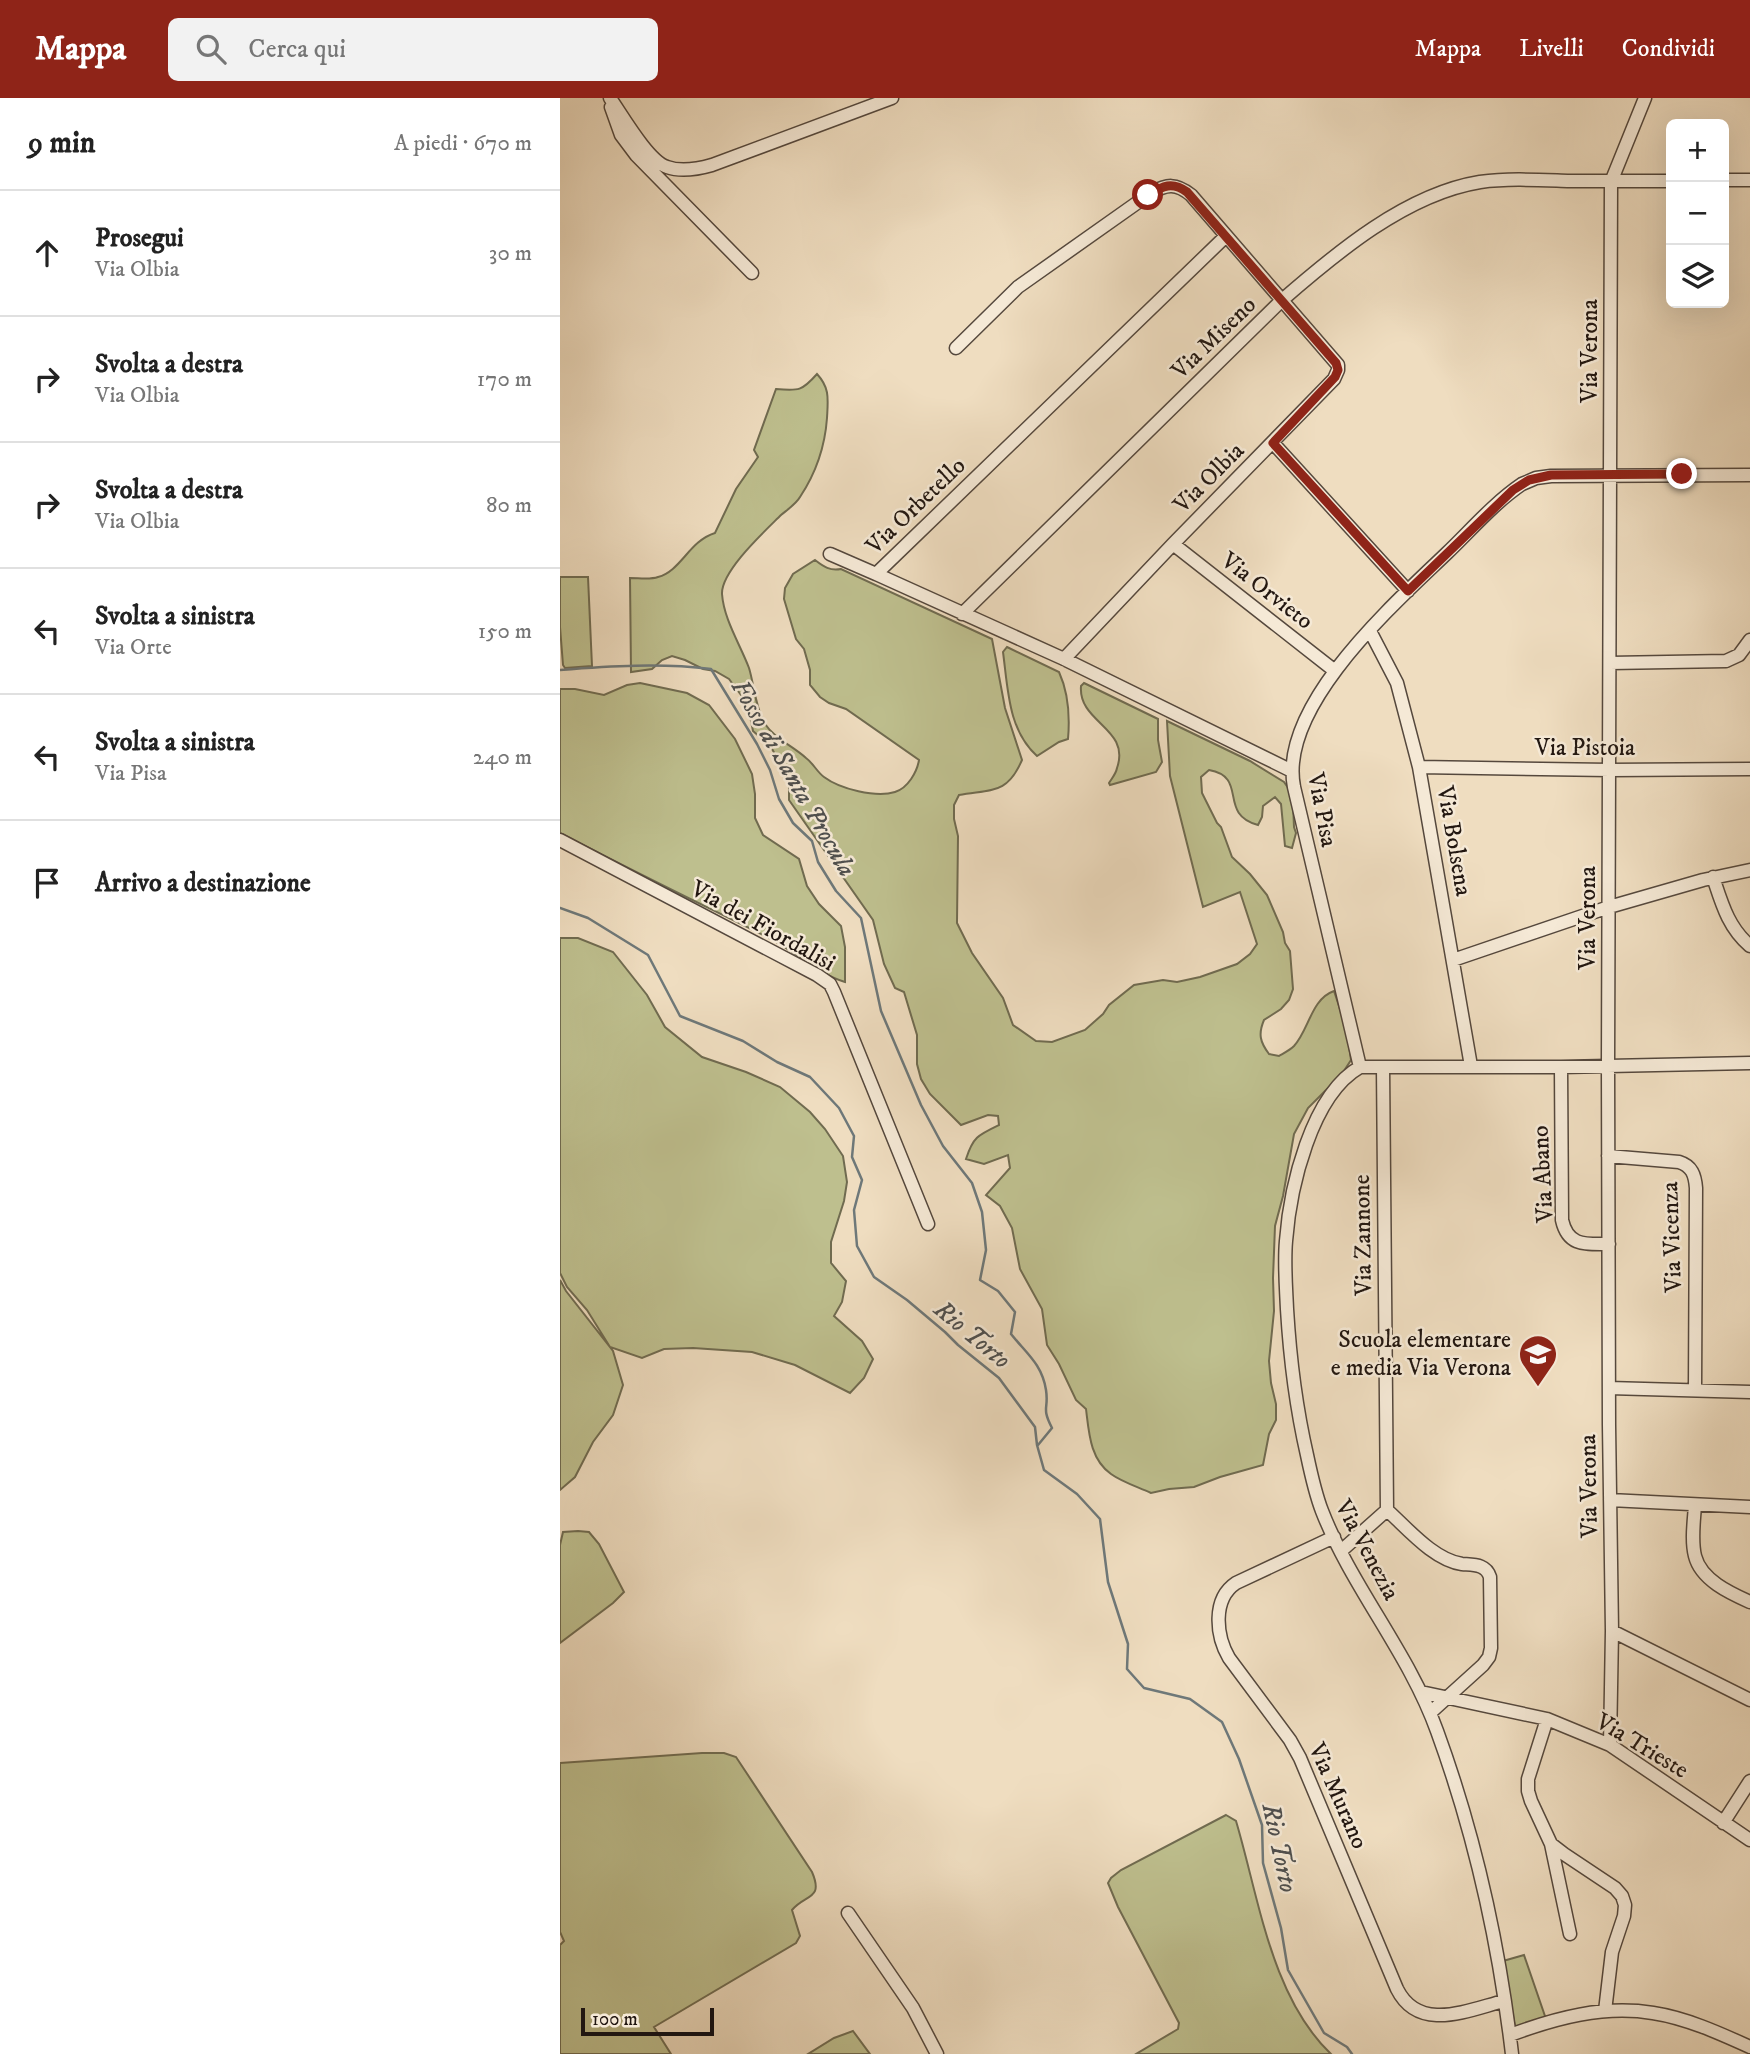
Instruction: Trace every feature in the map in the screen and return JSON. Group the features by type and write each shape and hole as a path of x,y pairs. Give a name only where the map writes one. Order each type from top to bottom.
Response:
{"street":[{"path":"610,98 654,158 666,167 680,169 712,164 892,98"},
{"path":"610,98 621,135 635,155 752,273"},
{"name":"Via Verona","path":"1610,1745 1612,1631 1608,1065 1611,181 1644,98"},
{"name":"Via Miseno","path":"962,614 1281,301 1357,240 1405,210 1445,191 1478,183 1506,180 1666,181"},
{"path":"1729,180 1750,180"},
{"name":"Via Olbia","path":"956,348 1018,287 1135,204 1162,187 1176,186 1187,192 1335,361 1338,370 1334,379 1064,659"},
{"name":"Via Orbetello","path":"1225,237 876,573 1064,659 1292,771"},
{"path":"1273,443 1408,591"},
{"name":"Via Pisa","path":"1360,1067 1292,771 1294,751 1301,731 1335,671 1408,591 1522,484 1548,476 1750,475"},
{"name":"Via Orvieto","path":"1173,544 1335,671"},
{"path":"830,554 876,573"},
{"name":"Via Bolsena","path":"1370,631 1397,683 1419,767 1471,1066"},
{"path":"1610,663 1726,661 1739,655 1750,639"},
{"name":"Via Pistoia","path":"1419,767 1750,769"},
{"name":"Via dei Fiordalisi","path":"560,840 830,984 928,1224"},
{"path":"1454,960 1609,907 1713,877 1750,870"},
{"path":"1713,877 1727,918 1737,934 1750,946"},
{"path":"1360,1067 1750,1063"},
{"name":"Via Venezia","path":"1360,1067 1338,1085 1318,1115 1300,1166 1290,1212 1285,1266 1290,1352 1297,1406 1314,1489 1334,1537 1421,1692 1442,1745 1479,1865 1512,2054"},
{"name":"Via Zannone","path":"1383,1067 1387,1510"},
{"name":"Via Abano","path":"1561,1067 1564,1227 1578,1243 1609,1244"},
{"name":"Via Vicenza","path":"1608,1156 1679,1162 1689,1167 1694,1174 1695,1390"},
{"path":"1609,1388 1750,1392"},
{"path":"1610,1500 1750,1507"},
{"path":"1695,1505 1694,1551 1698,1564 1715,1583 1750,1602"},
{"path":"1341,1551 1387,1510 1442,1557 1455,1563 1483,1567 1489,1574 1490,1652 1483,1665 1430,1713"},
{"name":"Via Murano","path":"1334,1537 1236,1583 1228,1590 1220,1610 1223,1646 1300,1758 1404,2001 1415,2011 1438,2016 1504,2001"},
{"path":"1612,1631 1750,1700"},
{"name":"Via Trieste","path":"1421,1692 1547,1719 1610,1745 1750,1840"},
{"path":"1547,1719 1527,1788 1551,1844 1570,1934"},
{"path":"1723,1823 1750,1781"},
{"path":"1551,1844 1610,1885 1624,1902 1624,1916 1611,1959 1605,2011"},
{"path":"848,1913 917,2014 937,2054"},
{"path":"1510,2035 1558,2018 1605,2011 1640,2011 1667,2016 1710,2030 1750,2047"}],"green space":[{"path":"817,374 826,389 828,405 824,439 815,469 798,500 736,563 724,585 723,604 749,668 759,712 765,724 824,777 839,785 868,793 887,794 900,790 911,779 919,760 846,709 820,697 810,685 810,670 804,649 796,639 784,599 785,588 793,574 815,560 827,568 841,569 992,639 1005,708 1022,760 1004,785 989,791 959,795 954,805 958,836 957,923 972,953 1003,998 1013,1025 1036,1041 1052,1042 1085,1030 1109,1005 1134,985 1163,980 1177,982 1200,977 1237,964 1250,954 1257,944 1240,892 1203,907 1170,776 1167,721 1250,761 1284,782 1291,792 1296,833 1292,848 1285,846 1281,804 1275,797 1263,806 1258,825 1246,820 1239,813 1228,780 1221,774 1209,770 1201,777 1202,793 1221,827 1232,857 1267,895 1290,951 1293,989 1289,1000 1281,1009 1264,1020 1261,1038 1264,1046 1269,1054 1279,1056 1291,1049 1320,1001 1334,991 1347,1030 1351,1060 1342,1074 1308,1108 1294,1134 1275,1226 1274,1311 1269,1361 1276,1420 1269,1434 1263,1465 1194,1487 1151,1493 1120,1480 1104,1468 1092,1445 1086,1409 1076,1400 1047,1345 1042,1309 1020,1269 1012,1228 1000,1206 986,1195 1010,1168 1008,1155 984,1164 966,1159 977,1138 999,1125 998,1116 988,1115 961,1125 930,1094 921,1079 917,1064 917,1035 904,992 895,988 884,964 873,920 789,800 789,780 771,747 753,731 749,711 729,679 715,671 672,656 652,669 631,672 630,578 652,578 666,574 698,542 715,533 736,489 758,457 754,450 776,389 800,389"},
{"path":"560,577 588,577 592,666 565,668 563,665"},
{"path":"1007,647 1059,672 1065,689 1069,713 1068,739 1037,756 1020,734 1011,708 1003,652"},
{"path":"640,683 687,693 709,705 735,739 752,774 755,818 763,835 799,859 807,886 819,904 841,926 845,947 845,982 826,974 771,939 560,833 560,689 604,695 627,685"},
{"path":"1084,683 1158,719 1162,762 1156,772 1110,785 1119,755 1117,744 1087,709 1082,699 1081,686"},
{"path":"560,938 578,938 613,952 647,995 665,1027 702,1057 780,1087 810,1112 843,1156 847,1182 831,1242 831,1263 846,1281 842,1302 834,1316 862,1341 873,1359 864,1378 850,1393 795,1365 752,1352 664,1349 642,1358 610,1347 587,1310 567,1287 560,1273"},
{"path":"560,1280 613,1351 623,1385 613,1415 593,1442 575,1477 560,1490"},
{"path":"563,1532 589,1532 599,1544 624,1592 560,1643 560,1545"},
{"path":"724,1753 736,1757 812,1872 816,1888 814,1892 792,1910 800,1936 796,1943 654,2027 671,2054 560,2054 560,1945 564,1941 560,1932 560,1763"},
{"path":"1226,1815 1236,1821 1260,1914 1281,1976 1311,2031 1331,2054 1136,2054 1178,2029 1179,2023 1108,1883 1121,1870"},
{"path":"1524,1955 1546,2019 1515,2027 1503,1961"},
{"path":"853,2031 870,2054 808,2054 834,2038"}],"waterway":[{"name":"Fosso di Santa Procula","path":"560,670 636,666 711,669 757,744 770,770 779,799 793,823 812,841 818,862 836,891 861,918 881,1011 921,1105 943,1146 972,1183 982,1212 986,1250 980,1280 998,1291 1015,1312 1011,1334 1033,1359 1044,1381 1046,1412 1052,1428 1038,1445"},
{"name":"Rio Torto","path":"560,908 588,918 648,955 680,1016 743,1041 777,1062 810,1077 839,1108 854,1136 852,1157 862,1180 854,1210 857,1246 874,1277 907,1300 999,1378 1035,1427 1044,1470 1077,1494 1100,1519 1108,1582 1128,1644 1127,1669 1144,1688 1190,1699 1222,1722 1239,1759 1262,1825 1263,1863 1281,1928 1288,1970 1324,2033 1347,2047 1352,2054"}],"place":[{"name":"Scuola elementare e media Via Verona","path":"1538,1388"}],"route":[{"path":"1148,195 1168,185 1187,192 1336,363 1337,375 1273,443 1408,591 1513,490 1529,480 1551,475 1682,474"}]}
